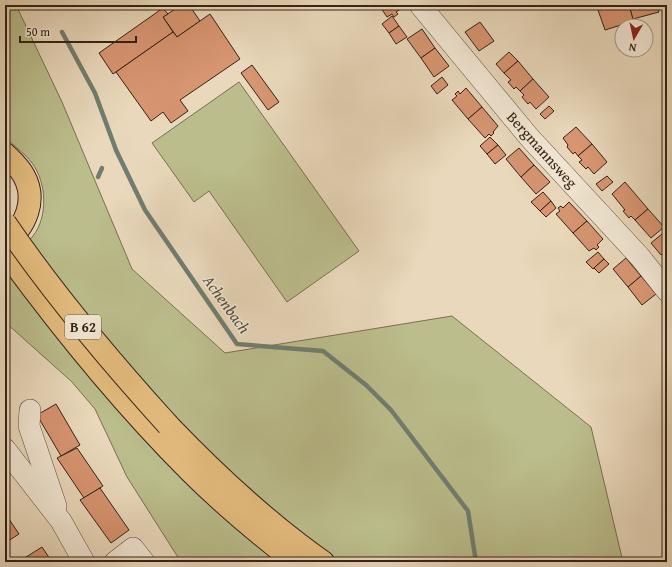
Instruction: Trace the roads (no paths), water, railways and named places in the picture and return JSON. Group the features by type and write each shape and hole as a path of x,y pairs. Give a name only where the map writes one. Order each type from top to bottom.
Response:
{"main road":[{"path":"5,154 25,177 29,189 30,202 22,226 14,236 5,242"},
{"name":"B 62","path":"5,223 64,304 114,366 168,425 238,494 276,526 323,562"},
{"name":"B 62","path":"5,251 97,371 156,436 227,507 295,562"}],"street":[{"name":"Bergmannsweg","path":"420,5 529,137 640,257 667,291"},
{"path":"30,410 29,426 62,521 84,562"},
{"path":"5,449 62,521"},
{"path":"115,562 133,548 144,562"}],"waterway":[{"name":"Achenbach","path":"62,32 95,93 116,150 145,210 237,344 323,351 366,385 391,410 468,511 476,562"},
{"path":"98,177 102,168"}]}
